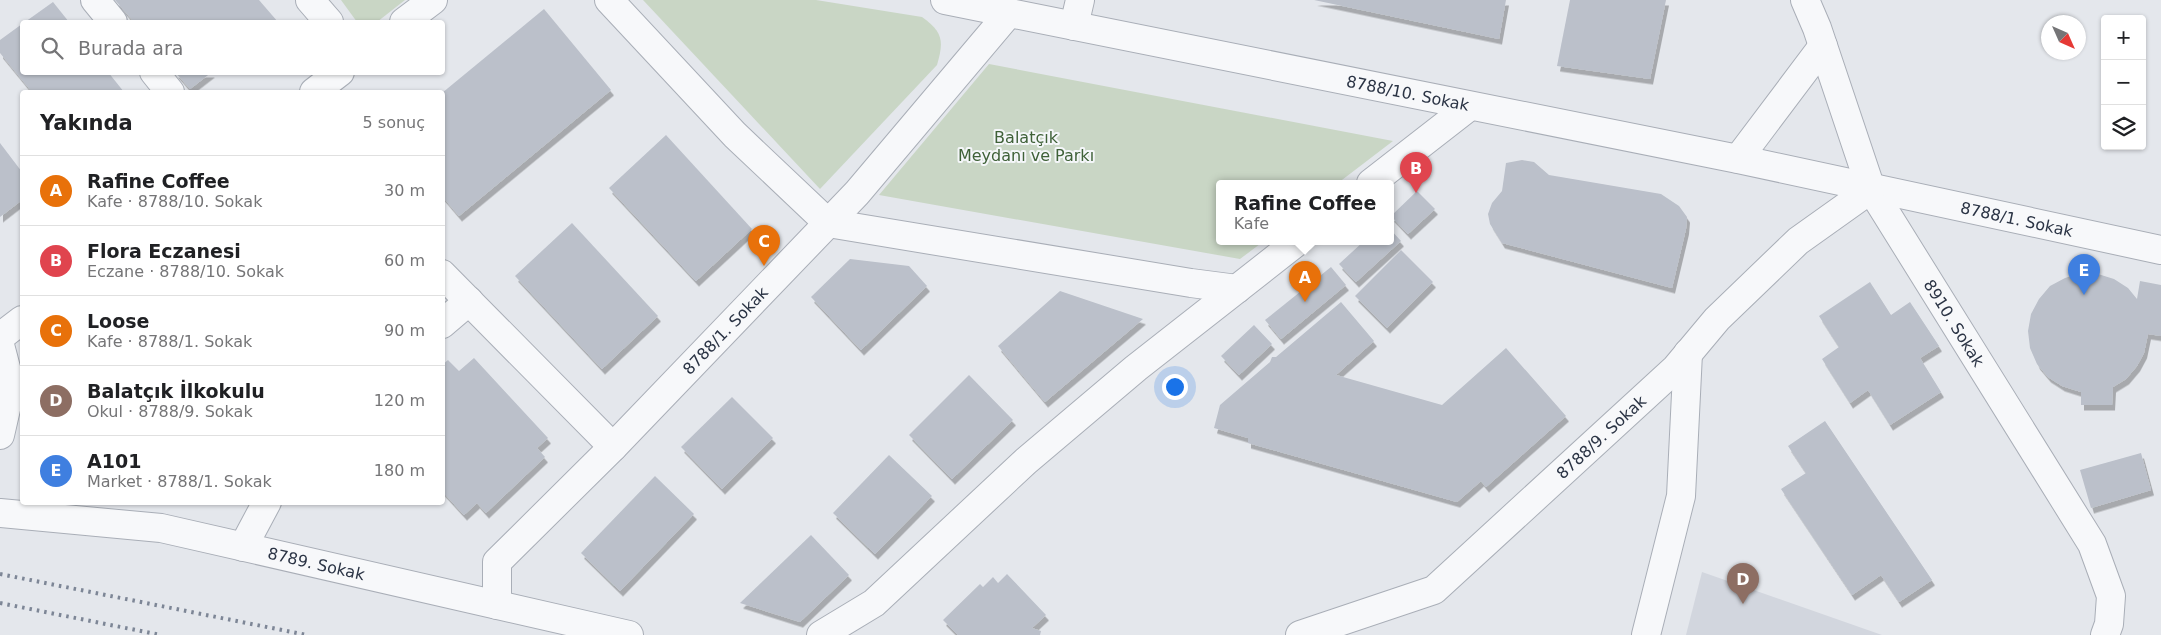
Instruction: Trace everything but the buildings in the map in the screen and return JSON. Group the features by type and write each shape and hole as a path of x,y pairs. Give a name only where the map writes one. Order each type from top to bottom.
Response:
{"street":[{"path":"95,0 111,20"},
{"path":"310,0 327,20"},
{"path":"407,20 433,0"},
{"path":"609,0 735,134 828,223 1191,283 1238,289"},
{"name":"8788/10. Sokak","path":"945,0 995,7 1074,26 1738,160 1871,189"},
{"path":"1074,26 1080,0"},
{"name":"8910. Sokak","path":"1806,0 1871,189 2092,544 2111,596 2109,624 2105,635"},
{"name":"8788/1. Sokak","path":"497,605 497,562 613,447 857,192 995,7"},
{"path":"1738,160 1823,46"},
{"path":"156,75 168,90"},
{"path":"317,90 336,75"},
{"path":"1376,180 1470,106"},
{"name":"8788/1. Sokak","path":"1871,189 2161,250"},
{"name":"8788/9. Sokak","path":"1300,635 1434,590 1676,368 1717,319 1798,241 1871,189"},
{"path":"821,635 874,603 1026,461 1136,368 1293,245"},
{"path":"445,277 613,447"},
{"path":"445,321 469,300"},
{"path":"0,337 20,322"},
{"path":"0,345 11,388 0,435"},
{"path":"1646,635 1681,496 1688,353"},
{"path":"243,547 265,505"},
{"name":"8789. Sokak","path":"0,513 92,512 629,635"}],"shaded area":[{"path":"1702,572 1882,635 1686,635"}],"green space":[{"path":"341,0 405,0 380,20 356,20"},
{"path":"643,0 816,0 922,17 938,32 941,49 937,65 820,189"},
{"name":"Balatçık Meydanı ve Parkı","path":"989,64 1393,141 1342,180 1216,180 1216,245 1259,245 1240,259 879,195"}],"railway":[{"path":"0,574 307,635"},
{"path":"0,603 161,635"}],"place":[{"name":"Flora Eczanesi","path":"1416,193"},
{"name":"Loose","path":"764,266"},
{"name":"A101","path":"2084,295"},
{"name":"Rafine Coffee","path":"1305,302"},
{"name":"Balatçık İlkokulu","path":"1743,604"}]}
